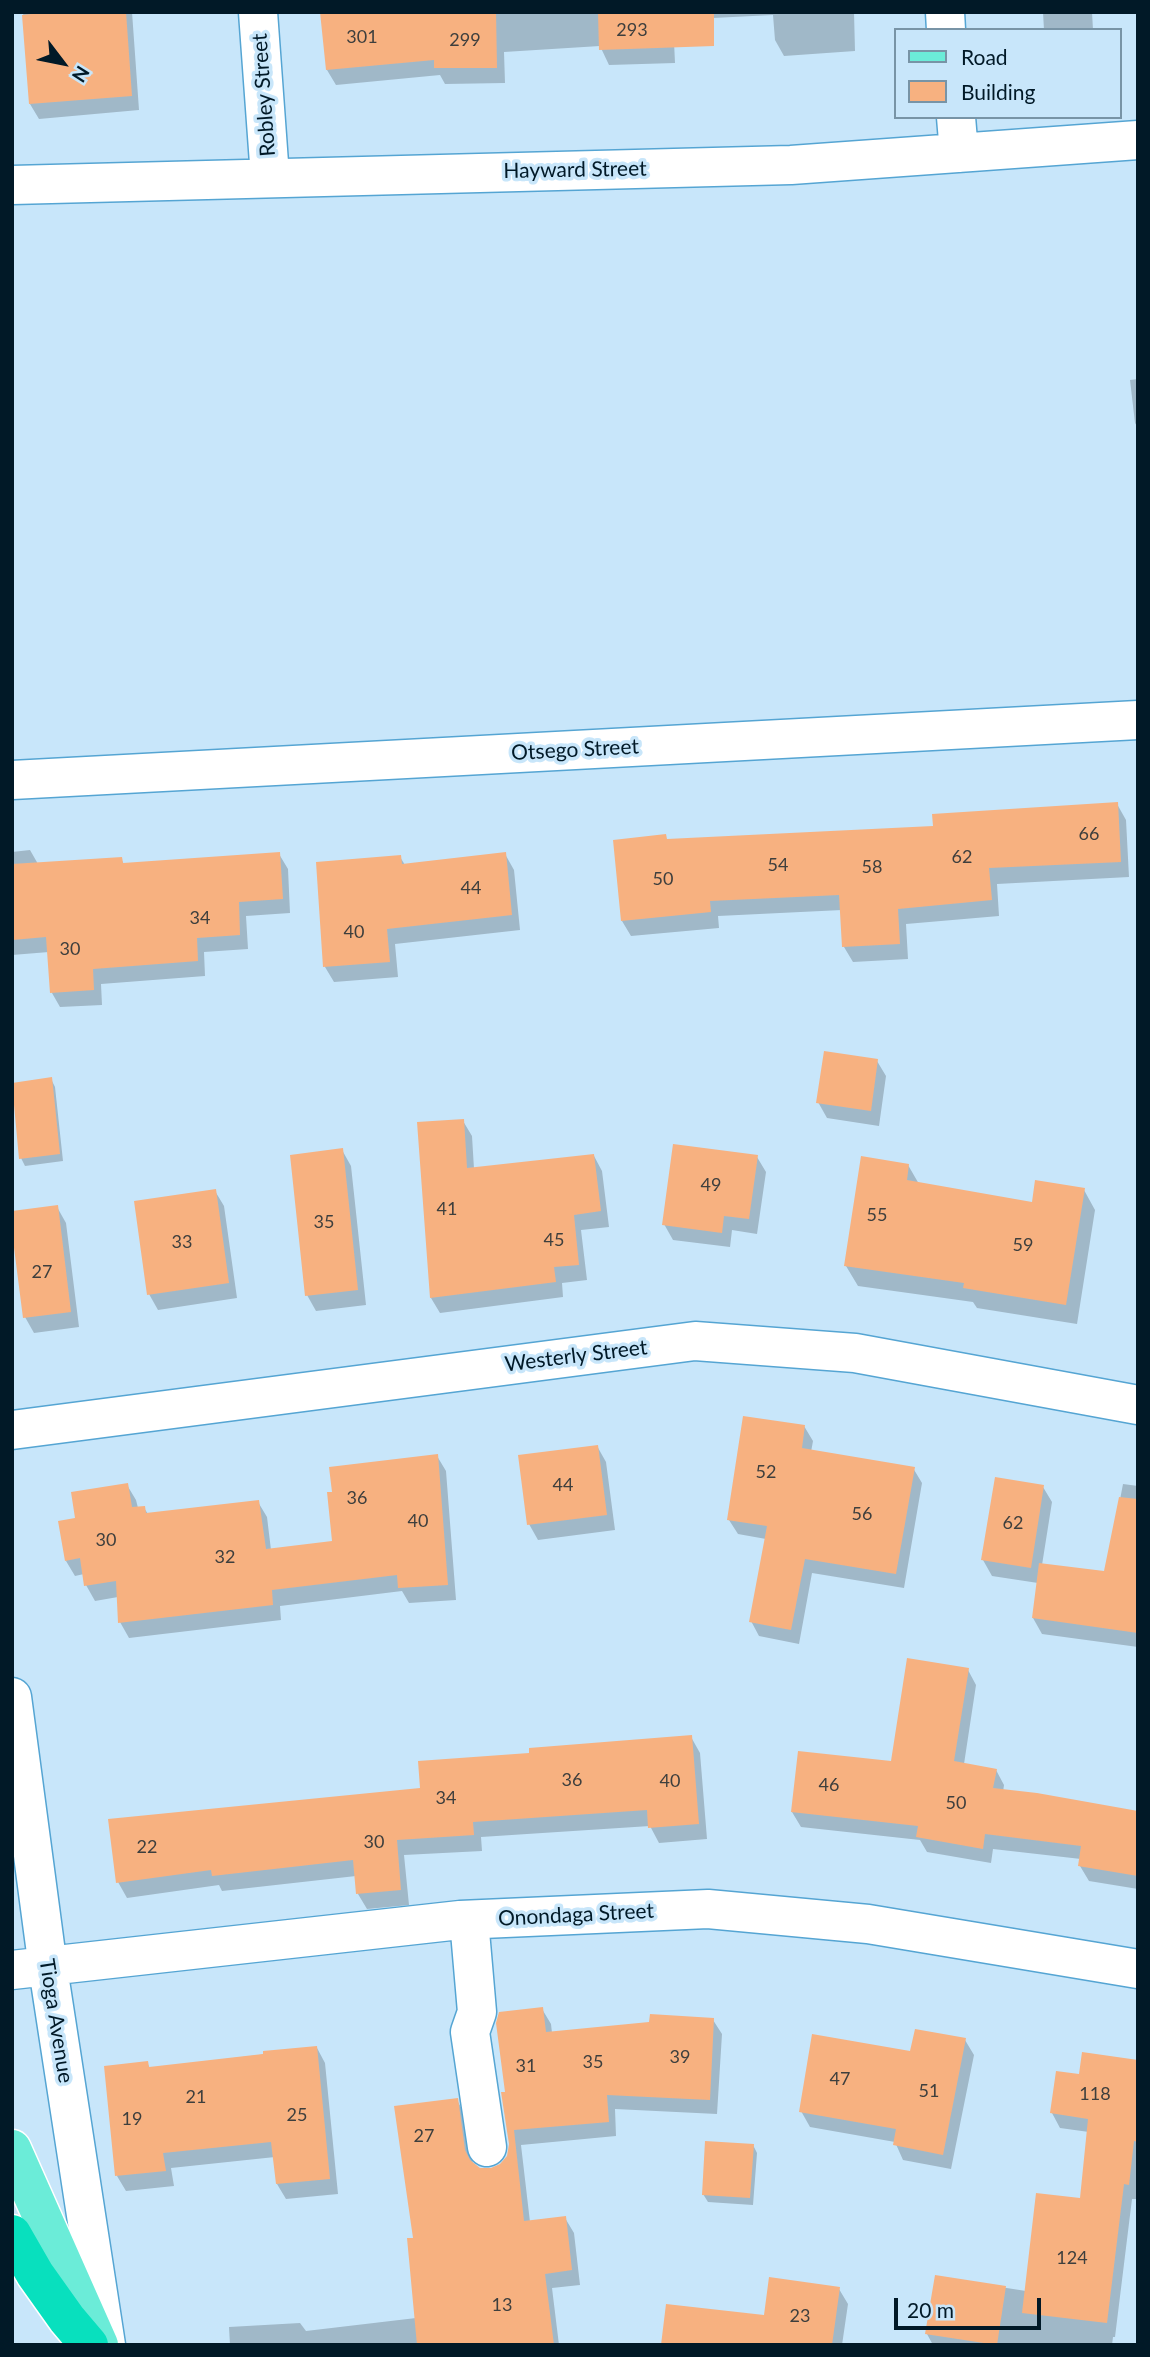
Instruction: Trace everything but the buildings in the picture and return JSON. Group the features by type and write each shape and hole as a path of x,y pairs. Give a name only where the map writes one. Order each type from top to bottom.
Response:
{"highway":[{"path":"12,2234 35,2274 89,2345"}],"main road":[{"path":"12,2148 99,2345"}],"street":[{"name":"Robley Street","path":"258,12 270,177"},
{"name":"Hayward Street","path":"12,185 791,165 958,135 1138,140"},
{"name":"Otsego Street","path":"12,780 1138,720"},
{"name":"Westerly Street","path":"12,1430 695,1341 855,1353 1138,1405"},
{"name":"Tioga Avenue","path":"12,1697 30,1969 106,2345"},
{"name":"Onondaga Street","path":"30,1969 469,1920 708,1909 868,1924 1138,1969"},
{"path":"469,1920 477,2012 470,2032 486,2147"}]}
